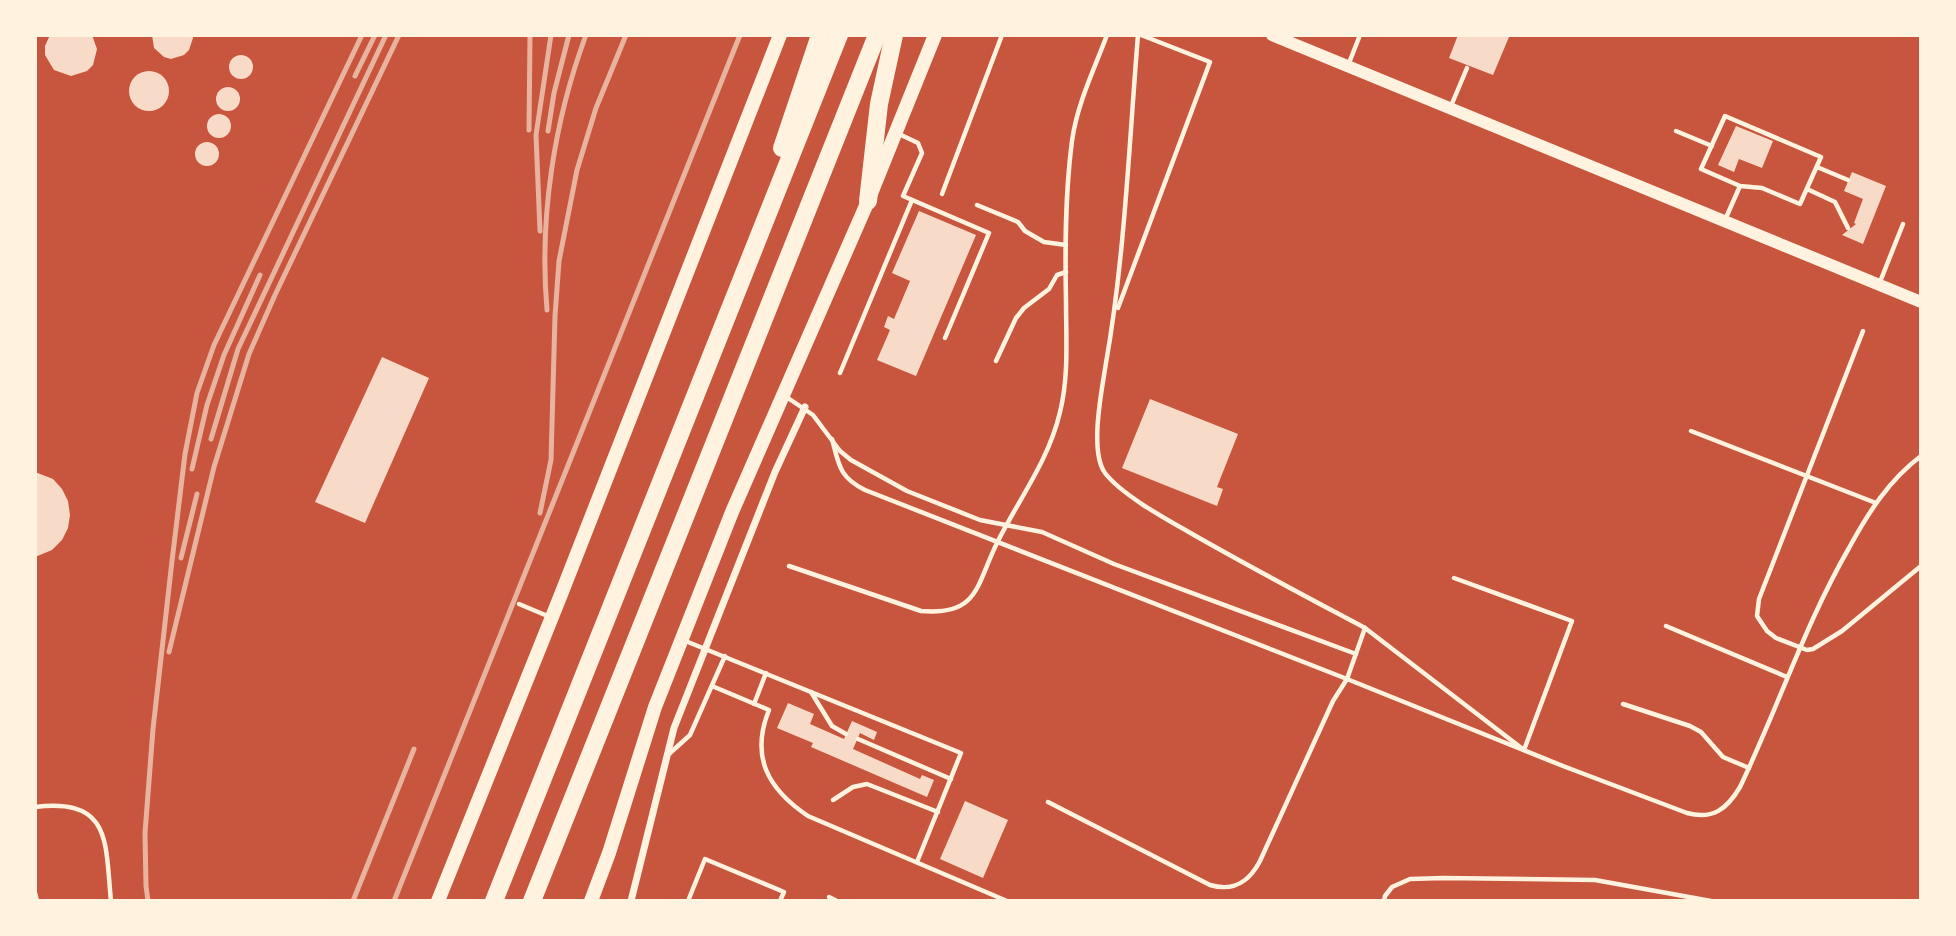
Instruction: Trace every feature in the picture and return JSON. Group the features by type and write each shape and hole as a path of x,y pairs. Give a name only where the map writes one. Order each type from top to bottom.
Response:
{"highway":[{"path":"723,326 820,35"},
{"path":"494,901 839,35"},
{"path":"532,901 877,35"},
{"path":"868,201 879,104 894,35"}],"main road":[{"path":"438,901 780,35"},
{"path":"591,901 609,853 640,750 732,512 868,201 935,35"}],"street":[{"path":"1272,35 1921,302"},
{"path":"631,901 674,728 775,472 805,407"}],"lane":[{"path":"942,194 1002,35"},
{"path":"789,566 909,607 937,612 963,605 974,597 997,543 1039,467 1061,410 1067,360 1066,246 1072,139 1077,111 1107,35"},
{"path":"1114,319 1210,62 1139,35 1114,319 1103,381 1097,441 1104,472 1159,515 1365,628 1524,750"},
{"path":"1348,66 1360,35"},
{"path":"1450,108 1467,68"},
{"path":"1725,116 1821,157 1800,204 1762,187 1740,186 1701,169 1712,146 1725,116"},
{"path":"1676,131 1712,146"},
{"path":"896,132 914,140 922,153 904,196 989,233 945,338"},
{"path":"1816,167 1848,180"},
{"path":"1725,221 1740,186"},
{"path":"1807,189 1835,202 1849,228"},
{"path":"841,373 912,200"},
{"path":"977,205 1018,222 1044,242 1066,246"},
{"path":"1879,284 1903,224"},
{"path":"996,361 1016,318 1024,308 1049,289 1057,275 1066,272"},
{"path":"1863,331 1759,599 1757,616 1767,631 1776,638 1813,649 1823,644 1921,566"},
{"path":"783,395 805,407 850,460 907,491 980,520 1042,532 1114,564 1356,654"},
{"path":"1690,431 1876,503"},
{"path":"832,439 841,471 852,483 997,543 1699,816 1711,815 1732,801 1749,768 1799,646 1834,574 1887,487 1921,456"},
{"path":"1454,578 1572,621 1524,750"},
{"path":"519,604 552,618"},
{"path":"1666,626 1787,677"},
{"path":"1048,802 1210,885 1232,888 1244,882 1254,874 1261,861 1324,720 1347,679 1365,628"},
{"path":"682,639 961,753 918,862"},
{"path":"666,757 690,735 724,656"},
{"path":"754,704 766,673"},
{"path":"712,686 769,710 761,736 762,758 773,783 785,798 808,816 1007,901"},
{"path":"811,691 832,726 846,734"},
{"path":"1623,704 1690,726 1700,732 1723,757 1749,768"},
{"path":"858,739 951,779"},
{"path":"833,800 853,787 867,783 938,812"},
{"path":"35,808 73,807 84,811 98,824 105,843 111,901"},
{"path":"688,901 705,859 784,892 780,901"},
{"path":"1384,901 1392,887 1410,879 1443,878 1595,880 1711,901"},
{"path":"35,893 37,901"},
{"path":"829,897 837,901"}],"building":[{"path":"50,35 92,35 97,49 93,65 87,71 71,76 54,70 45,55 45,46"},
{"path":"152,35 192,35 193,38 184,55 171,59 164,57 154,48"},
{"path":"1458,35 1509,37 1493,75 1449,58"},
{"path":"241,55 250,58 253,67 250,76 241,79 232,76 229,67 232,58"},
{"path":"149,71 157,72 163,77 168,83 168,99 163,105 157,110 149,111 141,110 135,105 130,99 129,91 130,83 135,77 141,72"},
{"path":"228,87 237,90 240,99 237,108 228,111 219,108 216,99 219,90"},
{"path":"219,114 228,117 231,126 228,135 219,138 210,135 207,126 210,117"},
{"path":"1736,126 1773,141 1762,168 1739,159 1734,172 1718,165"},
{"path":"207,142 216,145 219,154 216,163 207,166 198,163 195,154 198,145"},
{"path":"1852,172 1886,186 1863,244 1842,235 1856,224 1854,223 1863,199 1844,191"},
{"path":"919,211 976,235 916,376 877,360 890,330 884,327 888,316 894,319 910,281 892,273"},
{"path":"382,357 429,378 365,523 315,502"},
{"path":"1150,399 1238,434 1217,487 1223,489 1217,506 1122,468"},
{"path":"35,472 53,479 62,489 68,501 70,515 62,540 52,550 35,557"},
{"path":"788,703 814,714 810,724 844,739 852,721 877,732 874,740 860,733 853,749 920,779 922,775 934,780 927,797 811,747 813,743 777,728"},
{"path":"965,801 1008,820 983,878 940,859"}],"railway":[{"path":"148,901 145,833 153,729 185,454 197,393 214,345 362,35"},
{"path":"355,76 375,35"},
{"path":"211,439 238,349 386,35"},
{"path":"169,652 214,467 249,354 399,35"},
{"path":"529,130 530,35"},
{"path":"540,231 536,135 551,35"},
{"path":"548,131 554,93 569,35"},
{"path":"547,310 547,205 565,101 586,35"},
{"path":"540,513 551,460 559,261 577,170 596,108 626,35"},
{"path":"394,901 740,35"},
{"path":"192,469 207,405 224,355 260,275"},
{"path":"181,558 197,494"},
{"path":"353,901 414,749"}]}
